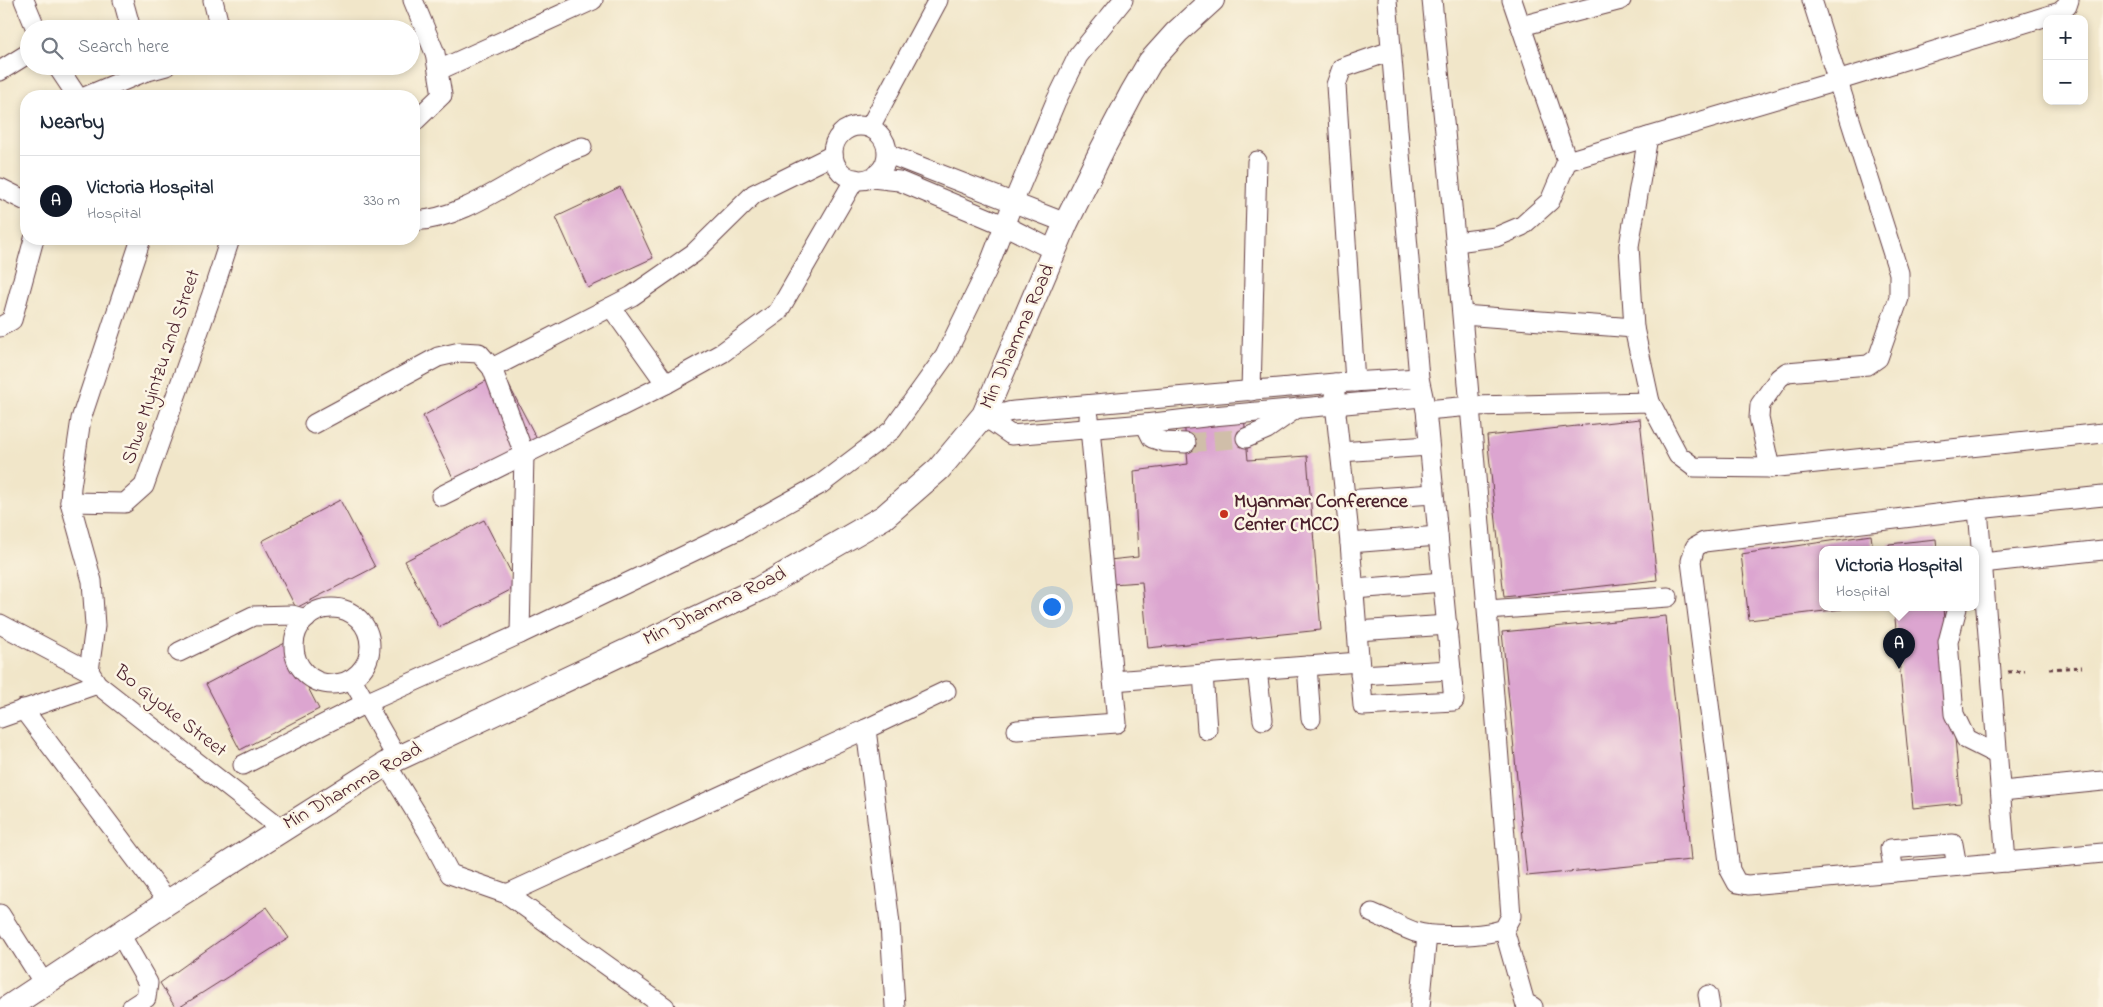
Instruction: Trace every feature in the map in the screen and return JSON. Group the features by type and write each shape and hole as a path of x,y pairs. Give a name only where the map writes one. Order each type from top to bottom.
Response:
{"main road":[{"name":"Min Dhamma Road","path":"9,1007 168,902 392,761 759,589 884,516 939,469 983,423 984,415 1066,223 1103,148 1150,62 1177,32 1212,0"}],"street":[{"path":"24,0 32,20"},
{"path":"123,0 129,20"},
{"path":"213,0 218,20"},
{"path":"414,0 435,53 442,95 420,116"},
{"path":"439,70 592,0"},
{"path":"870,128 938,0"},
{"path":"243,765 366,703 520,634 746,526 821,484 892,430 944,356 988,270 1013,203 1056,101 1078,56 1123,0"},
{"path":"1334,383 1350,543 1363,706 1454,701 1444,582 1424,404 1419,378 1387,0"},
{"path":"1432,0 1463,315 1488,610 1511,916 1504,930 1524,1003 1533,1007"},
{"path":"1456,242 1496,237 1522,226 1550,200 1567,161 1512,0"},
{"path":"1521,26 1622,0"},
{"path":"1770,468 1759,418 1760,405 1779,378 1787,372 1868,365 1878,358 1899,298 1899,273 1812,0"},
{"path":"1567,161 1837,81 2060,12 2067,6 2069,0"},
{"path":"1355,382 1336,85 1342,68 1391,51"},
{"path":"0,71 20,59"},
{"path":"63,75 73,90"},
{"path":"99,90 131,75"},
{"path":"442,496 666,384 722,352 778,312 863,178 880,172 885,164 888,154 883,138 870,128 852,127 844,131 838,138 833,155 835,164 844,176 863,178 900,181 1004,225 1055,251"},
{"path":"1648,137 1629,246 1634,328 1650,402 1678,455 1694,467 1770,468 2103,433"},
{"path":"420,218 446,215 495,193 522,176 582,146"},
{"path":"888,154 1066,223"},
{"path":"492,368 632,296 694,253 754,194 833,155"},
{"path":"1251,391 1257,161"},
{"path":"0,188 20,198"},
{"path":"0,327 12,320 32,245"},
{"path":"0,718 93,677 95,626 92,581 70,502 81,419 139,245"},
{"name":"Shwe Myintzu 2nd Street","path":"70,502 125,503 144,486 228,245"},
{"path":"611,307 666,384"},
{"path":"1463,315 1634,328"},
{"path":"314,424 438,357 460,352 479,353 492,368 524,454 520,634"},
{"path":"983,423 1003,412 1334,383 1419,378"},
{"path":"1212,394 1213,416"},
{"path":"983,423 1011,435 1145,424 1335,404 1471,406 1650,402"},
{"path":"1017,730 1117,723 1089,428 1089,405"},
{"path":"1246,438 1267,429 1298,407"},
{"path":"1145,424 1152,438 1164,442 1186,443"},
{"path":"1340,452 1428,446"},
{"path":"1346,500 1433,494"},
{"path":"2103,496 1978,508 1704,542 1696,547 1691,561 1730,870 1737,883 1748,885 2103,853"},
{"path":"1978,508 1982,563 1980,588 2002,792 2006,862"},
{"path":"1350,543 1438,536"},
{"path":"1982,563 2103,550"},
{"path":"1354,588 1444,582"},
{"path":"1488,610 1668,597"},
{"path":"333,608 343,610 360,621 368,639 368,661 360,673 336,684 317,681 303,670 298,662 294,645 299,626 306,618 314,612 333,608"},
{"path":"1956,611 1948,642 1954,714 1966,739 1998,755"},
{"path":"179,652 253,616 292,615 306,618"},
{"name":"Bo Gyoke Street","path":"1,626 93,677 282,829"},
{"path":"1357,631 1448,626"},
{"path":"1113,680 1307,666 1360,669 1451,670"},
{"path":"1307,666 1311,719"},
{"path":"1258,670 1263,720"},
{"path":"1203,674 1207,730"},
{"path":"352,678 450,874 507,894 665,1007"},
{"path":"507,894 866,730 946,691"},
{"path":"23,709 168,902"},
{"path":"866,730 890,924 894,1007"},
{"path":"2002,792 2103,781"},
{"path":"1372,913 1427,935 1493,933 1504,930"},
{"path":"0,914 45,985"},
{"path":"120,934 148,983 146,998 132,1007"},
{"path":"1420,1007 1427,935"}],"path":[{"path":"2049,670 2082,667"},
{"path":"2000,673 2025,671"}],"building":[{"path":"620,187 653,258 588,288 556,217"},
{"path":"502,372 538,441 459,490 423,416"},
{"name":"Myanmar Conference Center (MCC)","path":"1244,416 1248,460 1307,456 1321,630 1148,648 1142,582 1111,584 1109,560 1138,557 1134,471 1188,464 1184,420"},
{"path":"1640,419 1657,580 1504,597 1487,436"},
{"path":"340,500 375,567 296,608 262,541"},
{"path":"484,520 518,586 439,627 405,561"},
{"path":"1871,535 1872,546 1819,546 1819,611 1825,611 1749,620 1741,554"},
{"path":"1936,539 1937,546 1889,546 1889,544"},
{"path":"1894,611 1943,611 1961,803 1913,808"},
{"path":"1666,616 1691,860 1527,876 1502,632"},
{"path":"285,643 319,709 240,750 206,684"},
{"path":"267,907 289,938 180,1007 175,1007 160,983"}],"tunnel":[{"path":"1186,443 1246,438"}],"place":[{"name":"Myanmar Conference Center (MCC)","path":"1224,514"},
{"name":"Victoria Hospital","path":"1899,669"}]}
